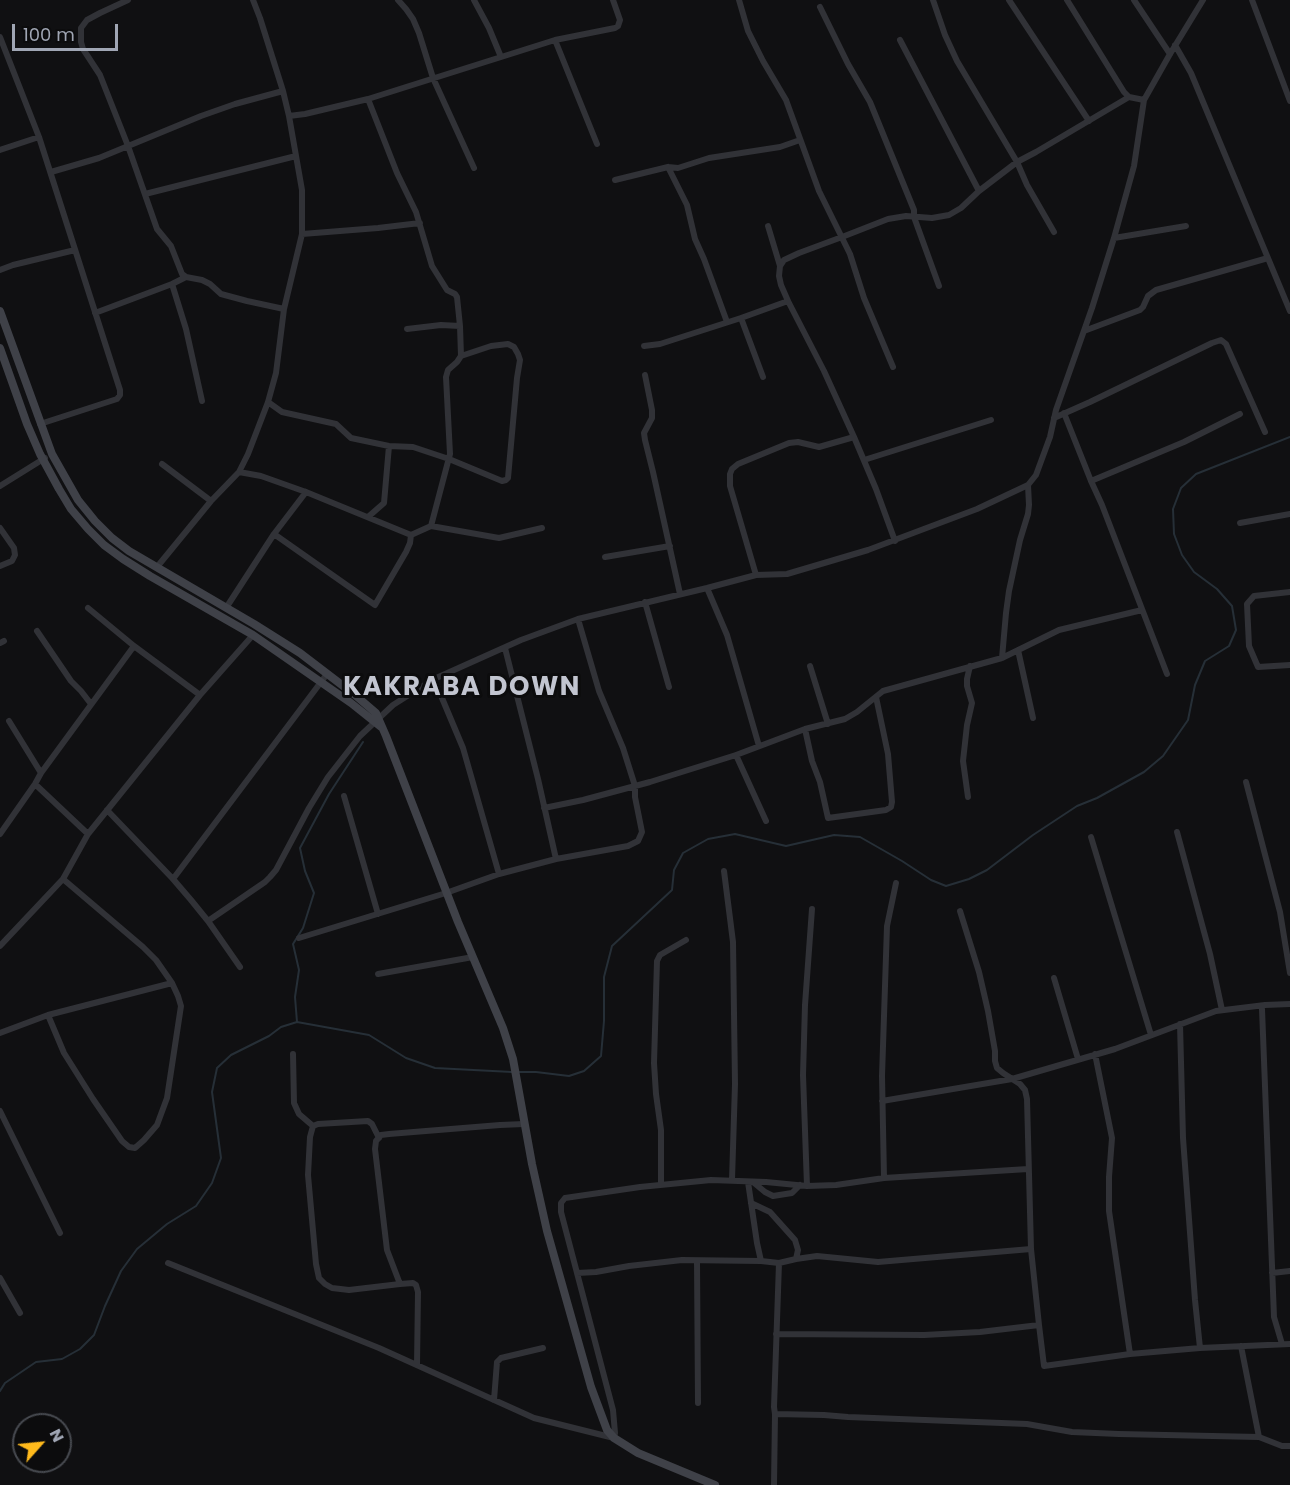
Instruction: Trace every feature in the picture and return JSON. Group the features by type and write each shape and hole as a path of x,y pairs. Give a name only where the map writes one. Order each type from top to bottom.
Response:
{"street":[{"path":"128,0 87,20 81,28 80,35 83,49 100,75 158,230 171,246 186,277"},
{"path":"157,567 211,501 239,472 248,454 276,374 284,309 302,234 302,190 284,91 253,0"},
{"path":"398,0 416,26 433,78 474,168"},
{"path":"474,0 501,57"},
{"path":"289,116 368,99 555,40 615,28 620,20 613,0"},
{"path":"739,0 748,31 786,100 819,191 843,237 864,298 893,367"},
{"path":"933,0 957,61 1017,162 1027,185 1054,232"},
{"path":"1008,0 1089,122"},
{"path":"1067,0 1124,92 1129,97 1144,100"},
{"path":"1134,0 1170,54"},
{"path":"208,921 270,877 328,777 360,736 393,705 434,679 521,640 578,619 756,575 787,574 868,550 977,509 1028,485 1036,474 1050,437 1067,376 1114,238 1134,166 1144,100 1203,0"},
{"path":"1252,0 1290,101"},
{"path":"820,7 870,102 914,210 914,217 939,285"},
{"path":"0,37 51,172 120,390 117,399 40,424"},
{"path":"555,40 597,144"},
{"path":"900,40 979,191"},
{"path":"1176,45 1191,74 1290,311"},
{"path":"51,172 99,158 235,104 284,91"},
{"path":"780,266 784,260 798,253 888,219 906,216 932,218 949,216 1017,162 1129,97"},
{"path":"368,99 397,173 416,212 432,266 447,290 457,297 460,356 448,370 446,377 450,454 431,526"},
{"path":"0,150 39,137"},
{"path":"615,180 668,167 678,168 709,158 780,147 800,140"},
{"path":"145,194 296,156"},
{"path":"668,167 687,206 695,239 727,322"},
{"path":"302,234 420,223"},
{"path":"768,226 780,266 781,285 854,437 895,541"},
{"path":"1114,238 1186,226"},
{"path":"0,270 75,250"},
{"path":"1084,331 1140,310 1148,296 1156,290 1268,258"},
{"path":"95,313 186,277 202,280 221,294 284,309"},
{"path":"172,284 186,329 202,401"},
{"path":"644,346 660,344 788,301"},
{"path":"0,311 51,454 78,500 95,521 129,551 275,637 364,702 376,713 376,720"},
{"path":"741,318 763,377"},
{"path":"407,329 441,325 460,326"},
{"path":"1054,418 1221,340 1226,344 1265,432"},
{"path":"268,402 282,412 336,424 351,438 389,446 413,447 502,481 508,478 520,360 518,354 514,347 508,344 491,346 460,356"},
{"path":"0,348 27,424 43,459 71,509 104,545 150,576 253,634 376,720 382,728 446,893 503,1028 513,1059 524,1124 547,1231 598,1409 607,1430 614,1438 638,1453 715,1485"},
{"path":"645,375 652,410 652,418 644,433 645,440 680,594"},
{"path":"1064,413 1167,674"},
{"path":"1091,481 1184,442 1240,414"},
{"path":"864,460 991,420"},
{"path":"756,575 730,486 732,469 738,464 789,443 798,442 819,447 854,437"},
{"path":"368,517 384,502 389,446"},
{"path":"0,486 51,454"},
{"path":"162,464 211,501"},
{"path":"239,472 261,476 306,492 411,535 431,526 499,538 542,528"},
{"path":"1002,658 1009,591 1028,514 1028,485"},
{"path":"226,608 274,534 306,492"},
{"path":"1240,523 1290,514"},
{"path":"0,528 14,548 15,555 12,561 0,566"},
{"path":"274,534 375,606 406,552 411,535"},
{"path":"605,557 670,546"},
{"path":"707,588 729,643 759,746"},
{"path":"1290,592 1254,596 1247,604 1249,646 1258,667 1290,664"},
{"path":"645,602 669,687"},
{"path":"88,608 134,646 200,694"},
{"path":"544,808 635,786 736,755 805,729 845,719 883,691 1002,658 1059,630 1142,610"},
{"path":"299,938 446,893 499,874 556,859 628,846 638,841 642,832 635,786 618,735 599,692 578,619"},
{"path":"37,631 71,681 91,704"},
{"path":"0,945 63,879 88,834 200,694 253,634"},
{"path":"0,834 41,772 134,646"},
{"path":"505,648 556,859"},
{"path":"1018,650 1034,718"},
{"path":"810,666 828,724"},
{"path":"968,797 963,761 972,703 967,679 970,666"},
{"path":"172,879 327,674"},
{"path":"434,679 463,748 499,874"},
{"path":"805,729 828,818 886,810 891,807 892,802 890,778 886,744 876,697"},
{"path":"9,721 41,772"},
{"path":"736,755 766,820"},
{"path":"1246,782 1280,912 1290,973"},
{"path":"35,784 88,834"},
{"path":"345,796 378,914"},
{"path":"107,810 208,921 240,967"},
{"path":"1177,832 1210,954 1221,1010"},
{"path":"1091,837 1151,1035"},
{"path":"724,870 734,942 735,1084 732,1180"},
{"path":"48,1016 64,1053 93,1100 122,1141 129,1147 135,1148 157,1125 167,1098 181,1006 172,983 156,960 63,879"},
{"path":"884,1178 882,1101 887,926 896,883"},
{"path":"804,1186 805,1005 812,909"},
{"path":"960,911 983,992 997,1068 1020,1084 1025,1090 1027,1099 1031,1249 1044,1366 1130,1354 1290,1344"},
{"path":"661,1185 661,1130 654,1063 657,961 660,955 686,940"},
{"path":"378,974 473,957"},
{"path":"1054,978 1078,1059"},
{"path":"0,1033 48,1016 172,983"},
{"path":"882,1101 1012,1079 1095,1054 1221,1010 1290,1004"},
{"path":"1265,1005 1262,1009 1274,1317 1282,1344"},
{"path":"1180,1024 1183,1138 1200,1348"},
{"path":"293,1054 294,1103 299,1114 313,1126"},
{"path":"1095,1054 1112,1138 1109,1211 1130,1354"},
{"path":"0,1111 60,1233"},
{"path":"313,1126 368,1121 379,1138"},
{"path":"400,1284 387,1250 376,1141 381,1136 389,1134 524,1124"},
{"path":"313,1126 310,1137 308,1175 319,1278 332,1288 349,1290 413,1283 418,1292 417,1365"},
{"path":"614,1438 613,1410 561,1212 561,1203 565,1198 711,1180 804,1186 836,1185 884,1178 1028,1169"},
{"path":"750,1182 773,1196 792,1192 804,1186"},
{"path":"750,1182 751,1203 761,1261"},
{"path":"751,1203 770,1212 789,1232 798,1246 796,1258"},
{"path":"577,1273 682,1260 778,1263 817,1256 878,1262 1031,1249"},
{"path":"697,1261 698,1403"},
{"path":"168,1263 368,1343 534,1418 614,1438"},
{"path":"774,1485 778,1263"},
{"path":"1272,1273 1290,1271"},
{"path":"0,1278 20,1313"},
{"path":"776,1334 924,1335 980,1332 1039,1325"},
{"path":"1241,1346 1259,1437"},
{"path":"494,1400 497,1362 501,1358 543,1348"},
{"path":"775,1414 1027,1424 1072,1432 1259,1437 1282,1446 1290,1446"}],"waterway":[{"path":"518,1072 569,1076 584,1071 601,1056 604,977 612,946 672,890 674,870 683,853 708,839 735,834 786,846 834,835 860,837 931,880 946,886 969,879 987,870 1033,835 1077,806 1097,798 1144,772 1163,756 1188,720 1195,685 1205,661 1229,646 1236,630 1232,606 1217,589 1194,572 1182,555 1174,534 1173,509 1181,488 1196,474 1290,437"},
{"path":"297,1022 295,997 299,970 293,944 303,928 314,893 305,871 300,848 329,794 363,742"},
{"path":"0,1391 5,1383 36,1362 62,1359 80,1349 94,1335 121,1271 137,1249 167,1224 196,1206 212,1183 221,1158 212,1092 217,1068 231,1055 269,1036 281,1027 297,1022 369,1035 406,1058 435,1068 512,1072"}],"district":[{"name":"KAKRABA DOWN","path":"462,688"}]}
